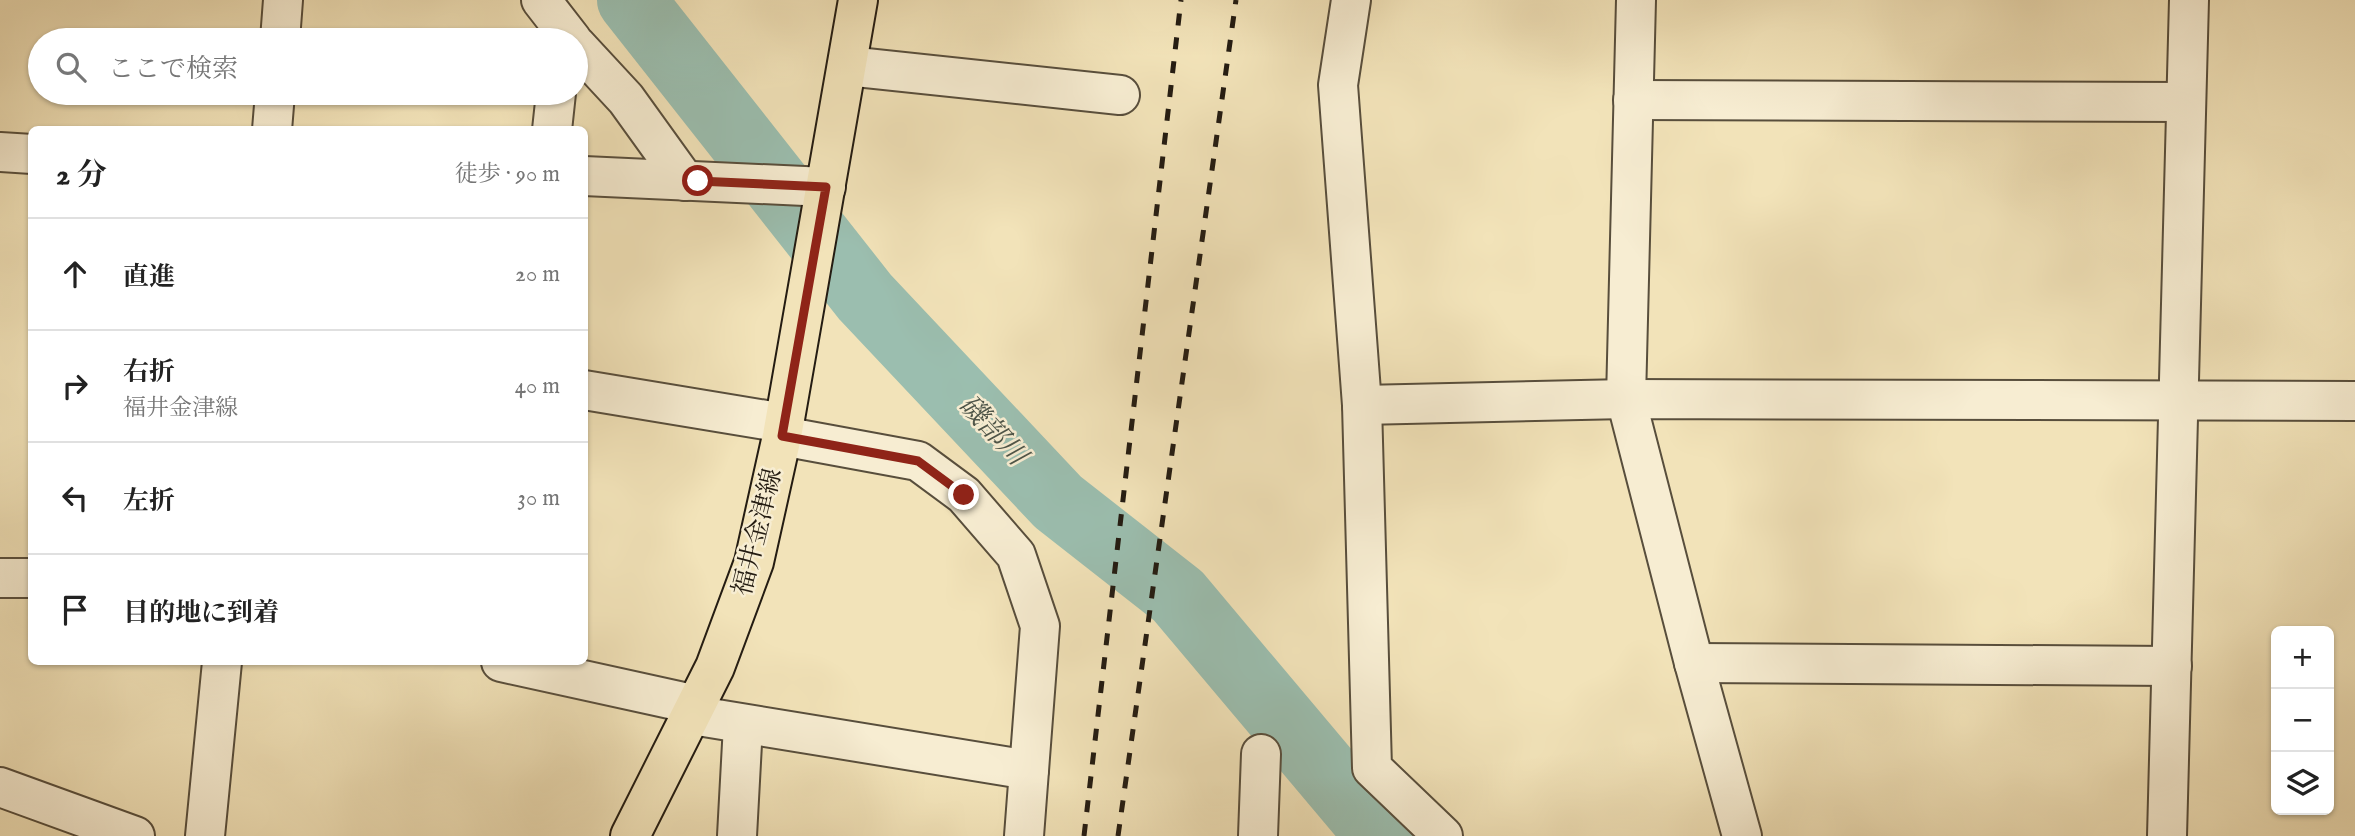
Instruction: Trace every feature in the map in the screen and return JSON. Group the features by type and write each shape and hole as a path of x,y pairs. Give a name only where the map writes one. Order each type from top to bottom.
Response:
{"main road":[{"name":"福井金津線","path":"630,836 694,710 735,620 754,562 783,430 858,0"}],"street":[{"path":"281,28 283,0"},
{"path":"1351,0 1338,85 1362,405 1372,768 1443,836"},
{"path":"1636,0 1626,399 1742,836"},
{"path":"2167,836 2189,0"},
{"path":"588,54 691,181"},
{"path":"847,66 1120,95"},
{"path":"1633,100 2186,102"},
{"path":"272,126 274,105"},
{"path":"552,126 555,105"},
{"path":"0,152 28,154"},
{"path":"588,176 826,187"},
{"path":"588,391 783,430 918,461 964,495 1016,555 1040,626 1024,836"},
{"path":"1362,405 1626,399 2178,398 2355,401"},
{"path":"0,578 28,578"},
{"path":"1694,663 2172,666"},
{"path":"205,836 222,665"},
{"path":"513,665 694,710 743,725 1029,770"},
{"path":"737,836 743,725"},
{"path":"1258,836 1261,754"},
{"path":"0,786 135,836"}],"waterway":[{"name":"磯部川","path":"631,0 865,297 1058,502 1178,596 1380,836"}],"railway":[{"path":"1084,836 1181,0"},
{"path":"1118,836 1236,0"}],"route":[{"path":"698,181 826,187 782,436 918,461 964,495"}]}
